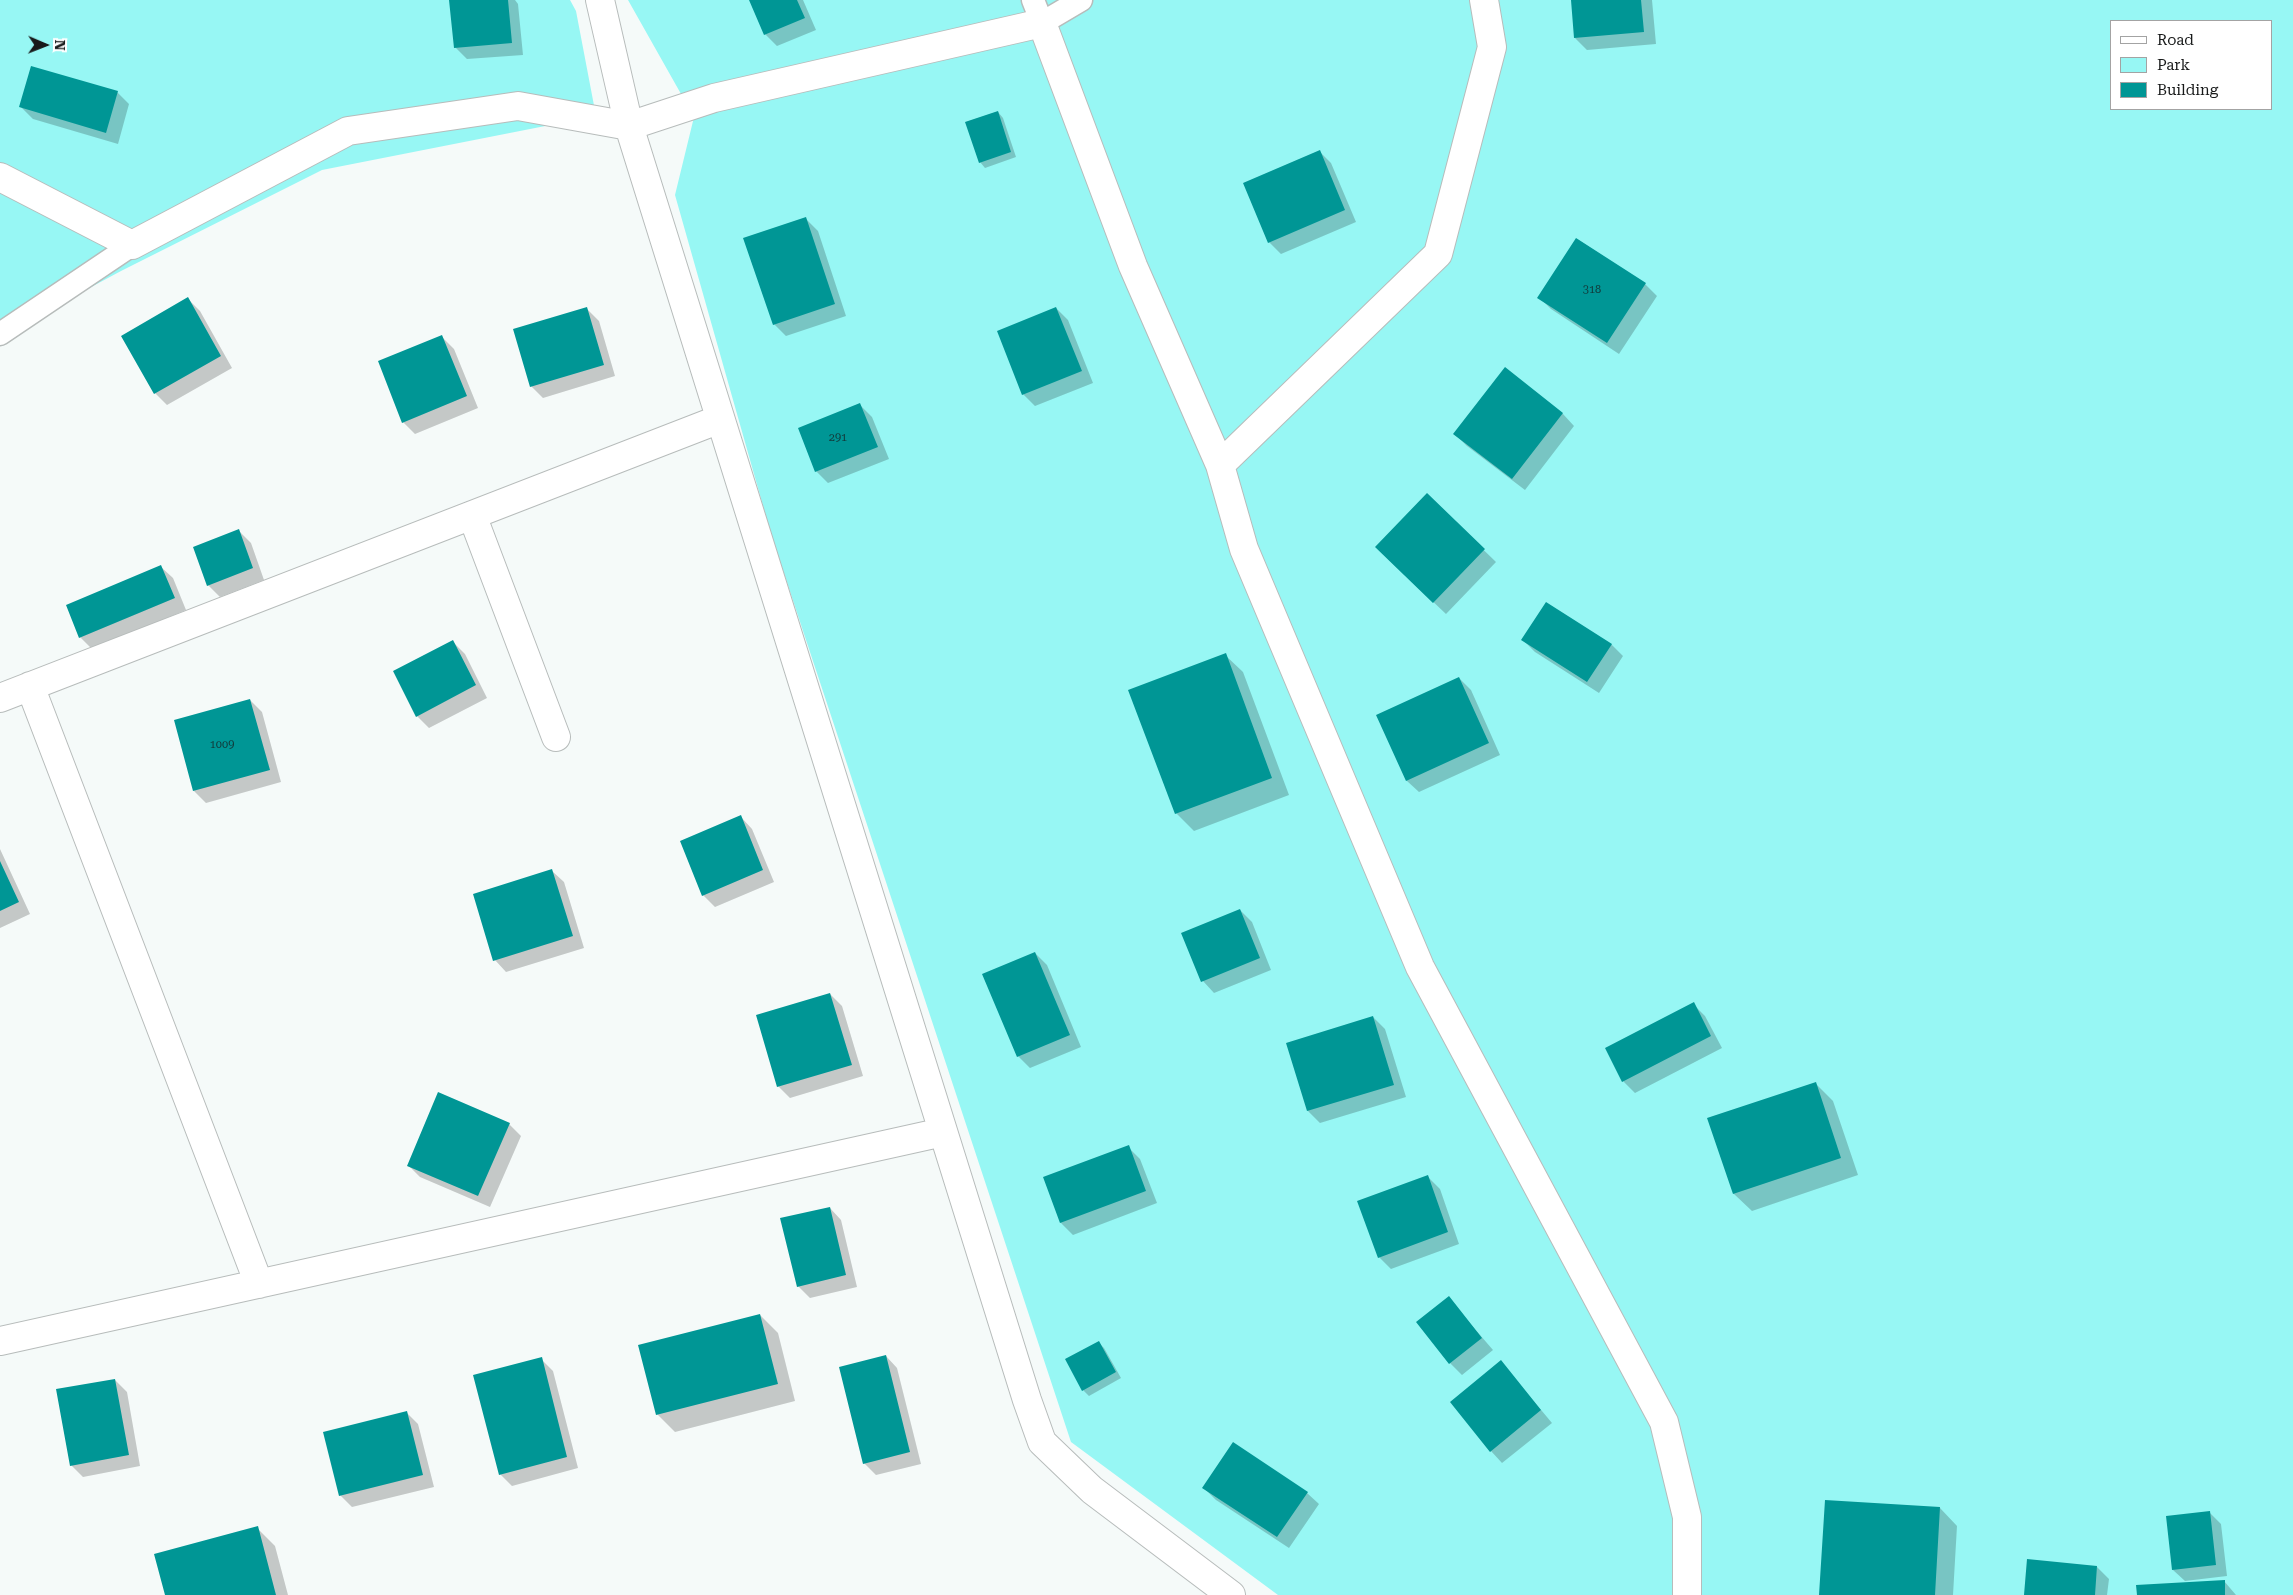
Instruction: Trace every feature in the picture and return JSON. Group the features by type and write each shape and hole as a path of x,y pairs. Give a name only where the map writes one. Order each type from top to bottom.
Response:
{"street":[{"path":"600,0 629,126 1027,1400 1042,1442 1092,1490 1231,1595"},
{"path":"1220,465 1438,254 1492,47 1484,0"},
{"path":"0,177 132,245 348,131 518,106 629,126 714,98 1037,11 1133,266 1220,465 1244,548 1420,967 1664,1422 1687,1517 1687,1595"},
{"path":"1,694 30,686 720,419"},
{"path":"472,515 556,737"},
{"path":"30,686 259,1284"},
{"path":"0,1341 943,1132"}],"lane":[{"path":"1037,11 1081,0"},
{"path":"0,334 132,245"}],"green space":[{"path":"0,0 570,0 576,11 596,116 322,170 121,271 0,336"},
{"path":"628,0 2293,0 2293,1595 1278,1595 1071,1442 771,534 675,195 694,117"}],"building":[{"path":"449,0 508,0 512,43 454,48"},
{"path":"749,0 797,0 805,18 764,35"},
{"path":"1571,0 1641,0 1644,32 1574,38"},
{"path":"31,66 118,91 106,133 19,107"},
{"path":"998,111 1011,152 979,163 965,122"},
{"path":"1320,150 1345,210 1268,243 1243,183"},
{"path":"806,217 835,304 773,325 743,238"},
{"path":"1576,238 1646,283 1607,343 1537,298"},
{"path":"188,297 221,356 154,394 121,336"},
{"path":"587,307 604,365 530,387 513,329"},
{"path":"1056,307 1082,371 1022,395 997,331"},
{"path":"442,335 467,396 402,423 378,361"},
{"path":"1505,367 1563,413 1512,479 1453,434"},
{"path":"860,403 878,447 815,472 798,428"},
{"path":"1427,493 1485,549 1433,603 1375,547"},
{"path":"239,529 253,568 207,586 193,547"},
{"path":"161,565 175,598 79,638 66,605"},
{"path":"1546,602 1612,644 1587,682 1521,640"},
{"path":"453,640 476,685 416,717 393,671"},
{"path":"1226,653 1272,778 1175,814 1128,690"},
{"path":"1459,677 1489,743 1406,781 1376,715"},
{"path":"250,699 270,770 193,791 174,720"},
{"path":"741,815 763,870 702,896 680,841"},
{"path":"0,861 19,902 0,911"},
{"path":"552,869 573,936 493,961 473,894"},
{"path":"1240,909 1260,958 1201,982 1181,933"},
{"path":"1035,952 1070,1035 1017,1057 982,974"},
{"path":"830,993 852,1065 777,1087 756,1015"},
{"path":"1694,1002 1711,1036 1622,1082 1605,1048"},
{"path":"1373,1016 1394,1085 1307,1111 1286,1043"},
{"path":"1816,1082 1841,1158 1733,1194 1707,1118"},
{"path":"438,1092 510,1123 478,1196 407,1166"},
{"path":"1129,1145 1146,1191 1060,1223 1043,1177"},
{"path":"1428,1175 1448,1232 1378,1258 1357,1201"},
{"path":"830,1207 846,1275 797,1287 780,1218"},
{"path":"1449,1296 1482,1338 1449,1364 1416,1322"},
{"path":"760,1314 778,1384 656,1415 638,1345"},
{"path":"1099,1341 1116,1372 1082,1391 1065,1359"},
{"path":"886,1355 910,1452 863,1464 839,1367"},
{"path":"542,1357 567,1457 499,1475 473,1375"},
{"path":"1501,1360 1541,1410 1490,1452 1450,1402"},
{"path":"115,1379 129,1455 70,1466 56,1389"},
{"path":"407,1411 423,1475 339,1496 323,1432"},
{"path":"1233,1442 1308,1492 1277,1537 1202,1488"},
{"path":"1825,1500 1940,1507 1935,1595 1819,1595"},
{"path":"2210,1511 2216,1565 2172,1570 2166,1516"},
{"path":"258,1526 276,1595 165,1595 154,1554"},
{"path":"2027,1559 2097,1566 2095,1595 2024,1595"},
{"path":"2225,1580 2225,1595 2137,1595 2136,1585"}]}
